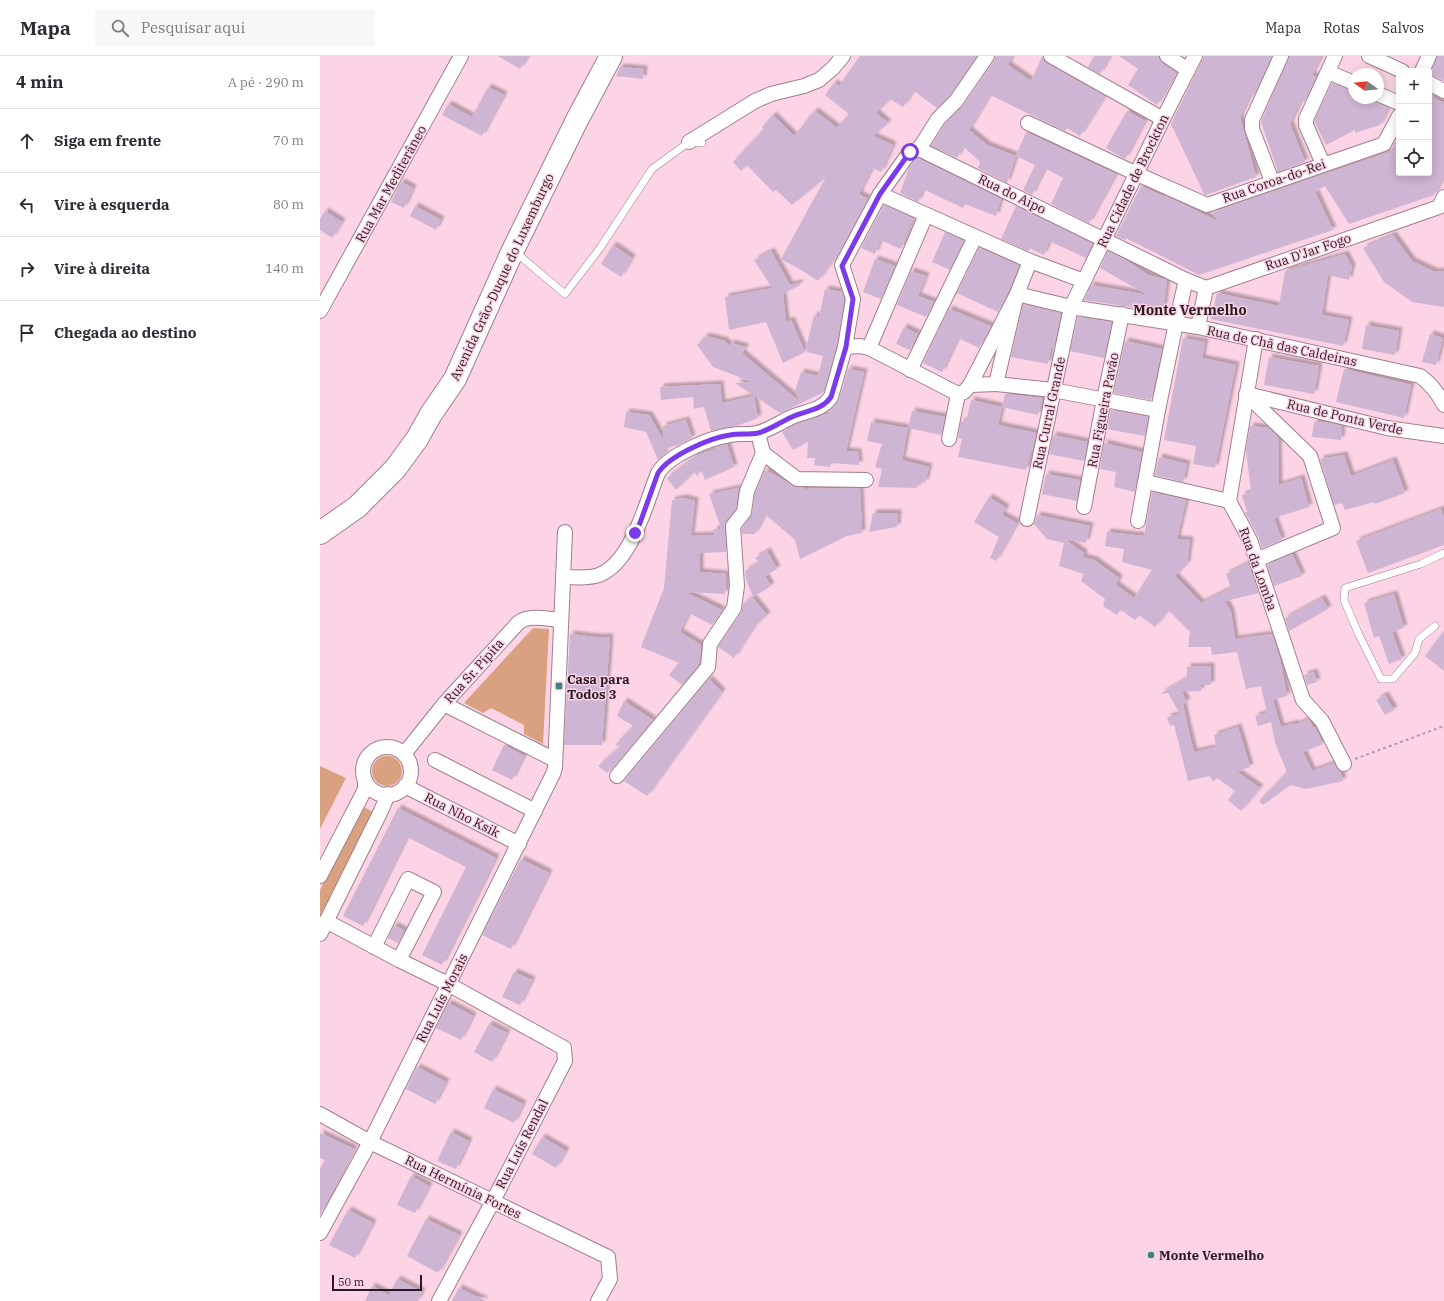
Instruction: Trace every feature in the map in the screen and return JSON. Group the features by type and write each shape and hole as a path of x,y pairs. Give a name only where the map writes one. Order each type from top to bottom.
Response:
{"main road":[{"name":"Avenida Grão-Duque do Luxemburgo","path":"320,533 358,507 394,469 417,439 431,414 454,380 513,250 611,56"}],"street":[{"name":"Rua Mar Mediterâneo","path":"320,311 461,56"},
{"path":"695,142 756,101 771,94 804,86 819,80 833,68 842,56"},
{"path":"563,577 591,577 599,575 612,566 630,542 640,523 658,473 668,462 691,447 729,435 758,433 794,416 827,403 831,397 846,347 853,299 842,266 880,194 910,152 919,149 938,118 956,101 987,56"},
{"path":"1051,56 1163,119"},
{"path":"1167,56 1188,70"},
{"name":"Rua Cidade de Brockton","path":"1071,307 1195,56"},
{"path":"1272,181 1252,129 1252,120 1281,56"},
{"path":"1323,164 1306,125 1306,119 1335,56"},
{"path":"1368,56 1396,68"},
{"path":"1423,68 1429,56"},
{"path":"1328,72 1348,80"},
{"path":"1432,85 1444,91"},
{"path":"1384,97 1396,102"},
{"name":"Rua Coroa-do-Rei","path":"1028,122 1137,174 1207,205 1272,181 1384,144 1396,122"},
{"name":"Rua do Aipo","path":"919,149 1186,280 1206,288"},
{"path":"880,194 1030,261 1084,282"},
{"name":"Rua D'Jar Fogo","path":"1206,288 1442,204"},
{"path":"869,348 926,215"},
{"path":"910,370 975,237"},
{"path":"846,347 860,346 869,348 958,394 964,392 970,385 1017,294 1030,261"},
{"path":"1138,521 1158,410 1186,280"},
{"path":"1198,327 1206,288"},
{"path":"996,384 1017,294"},
{"name":"Rua de Chã das Caldeiras","path":"1017,294 1071,307 1198,327 1420,376 1429,384 1441,399"},
{"name":"Rua Curral Grande","path":"1027,519 1071,307"},
{"name":"Rua Figueira Pavão","path":"1084,507 1104,399 1122,314"},
{"path":"1146,482 1229,501 1256,339"},
{"path":"970,385 996,384 1053,390 1158,410"},
{"path":"949,439 958,394"},
{"path":"1246,394 1310,456 1333,528 1256,560"},
{"name":"Rua de Ponta Verde","path":"1246,394 1387,428 1444,436"},
{"path":"617,776 708,667 710,644 734,608 737,586 733,526 744,512 747,491 763,453 758,433"},
{"path":"763,453 797,479 866,480"},
{"name":"Rua da Lomba","path":"1229,501 1250,540 1303,700 1322,721 1344,764"},
{"name":"Rua Luís Morais","path":"320,1233 370,1142 553,774 555,760 565,532"},
{"name":"Rua Sr. Pipita","path":"404,754 444,704 522,619 533,618 560,620"},
{"path":"444,704 555,760"},
{"path":"387,747 396,748 404,754 410,766 411,773 405,786 400,790 388,794 375,791 369,786 364,773 364,765 372,752 379,748 387,747"},
{"path":"435,760 535,811"},
{"path":"320,876 365,789 366,780"},
{"name":"Rua Nho Ksik","path":"405,786 519,844"},
{"path":"388,794 323,928 374,947 448,984"},
{"path":"374,947 408,879 434,892 399,960"},
{"name":"Rua Luís Rendal","path":"439,1301 493,1201 565,1061 564,1048 448,984"},
{"name":"Rua Hermínia Fortes","path":"320,1114 370,1142 608,1257 610,1279 598,1301"}],"lane":[{"path":"513,250 565,294 600,248 652,168 695,142"},
{"path":"1435,626 1419,639 1415,653 1393,679 1381,679 1359,635 1344,600 1345,588 1421,564 1444,553"}],"path":[{"path":"1344,764 1444,726"}],"shaded area":[{"path":"533,628 549,629 543,744 524,734 524,725 491,708 483,713 464,703"},
{"path":"387,756 398,760 402,771 398,782 387,786 376,782 372,771 376,760"},
{"path":"320,766 346,778 320,829"},
{"path":"362,806 373,812 320,917 320,890"}],"building":[{"path":"498,56 528,56 520,69"},
{"path":"860,56 977,56 949,96 937,108 914,91 903,107 890,99 876,113 888,123 873,136 893,145 881,172 872,168 859,194 868,199 838,254 818,281 781,259 826,177 792,205 776,190 773,192 747,165 741,171 733,162 764,129 762,127 773,115 794,136 805,123 804,122 815,111 837,128 849,114 825,95 834,83 839,86"},
{"path":"995,56 1012,56 1008,65 1031,81 1042,57 1047,63 1105,96 1080,136 1067,128 1065,131 990,95 969,130 987,145 1016,156 1007,183 978,168 980,162 963,146 957,158 931,146 945,124 963,106 994,61"},
{"path":"1094,56 1110,56 1100,74 1088,67"},
{"path":"1119,56 1159,56 1162,63 1176,72 1157,105 1128,85 1138,69"},
{"path":"1204,56 1272,56 1253,97 1251,93 1240,117 1256,177 1206,195 1204,194 1171,124"},
{"path":"1289,56 1321,56 1312,75 1316,77 1304,103 1302,98 1290,124 1305,162 1278,172 1261,122"},
{"path":"1437,56 1444,56 1444,81 1432,75 1432,69"},
{"path":"620,67 644,69 643,79 616,76"},
{"path":"1332,83 1348,90 1348,104 1380,104 1388,108 1380,125 1355,133 1355,130 1326,145 1314,121"},
{"path":"488,87 504,95 482,136 442,115 448,104 472,117"},
{"path":"1432,97 1444,103 1444,176 1434,195 1349,224 1325,186 1315,192 1333,230 1199,275 1126,238 1125,240 1116,236 1141,186 1165,197 1166,196 1217,221 1213,212 1390,152 1396,141 1396,176 1432,176"},
{"path":"1127,111 1145,121 1125,159 1106,148"},
{"path":"1026,132 1116,174 1089,223 1051,204 1063,178 1045,168 1032,195 1023,190 1035,165 1016,156"},
{"path":"918,158 1001,199 996,216 965,204 963,208 923,189 918,202 900,193 909,168 915,159"},
{"path":"401,182 413,188 404,208 391,202"},
{"path":"884,205 913,218 901,249 880,240 875,254 861,248"},
{"path":"415,206 441,220 436,230 410,216"},
{"path":"1016,206 1093,244 1086,258 1049,241 1044,255 1031,248 1028,251 1001,239"},
{"path":"325,211 342,222 332,238 320,230 320,219"},
{"path":"945,232 964,241 950,270 932,262"},
{"path":"1393,235 1412,261 1435,272 1444,271 1444,307 1412,302 1384,282 1363,248"},
{"path":"613,245 632,258 621,277 601,264"},
{"path":"979,248 1019,265 998,312 957,293"},
{"path":"771,251 790,285 799,283 800,285 783,294 786,322 791,320 805,352 783,363 766,322 729,330 725,297 772,288 754,260"},
{"path":"1108,251 1124,259 1148,275 1167,280 1163,312 1084,300 1091,285 1148,295 1100,268"},
{"path":"1345,254 1352,267 1349,280 1328,275 1322,315 1349,320 1343,346 1211,319 1217,293 1279,306 1285,271"},
{"path":"875,259 895,266 881,299 863,292"},
{"path":"911,271 926,276 918,296 934,302 926,317 897,305"},
{"path":"825,289 842,292 844,300 837,345 824,392 780,413 735,383 752,382 713,367 697,345 706,336 725,341 731,348 730,343 746,347 742,353 800,402 795,391 801,372 818,376 823,356 807,352 808,350 805,352 814,315 819,317"},
{"path":"1023,304 1061,313 1054,348 1051,347 1048,364 1011,357"},
{"path":"949,309 991,326 979,348 958,338 942,372 923,363"},
{"path":"1078,317 1112,322 1104,358 1070,351"},
{"path":"1366,325 1399,331 1395,355 1362,349"},
{"path":"904,327 918,334 910,350 896,344"},
{"path":"1430,334 1443,338 1436,365 1422,362"},
{"path":"1183,338 1205,342 1202,358 1236,365 1215,468 1193,464 1196,446 1164,440"},
{"path":"1125,341 1162,349 1151,400 1114,393"},
{"path":"1269,357 1319,366 1314,394 1264,385"},
{"path":"848,369 864,372 846,451 858,452 859,465 831,463 830,467 814,465 815,458 807,458 808,442 793,450 782,432 797,424 828,414 839,400"},
{"path":"1344,369 1411,385 1404,418 1336,402"},
{"path":"720,384 722,403 754,396 758,418 736,426 711,431 704,407 694,409 693,397 661,400 660,387"},
{"path":"1005,394 1042,398 1038,415 1002,407"},
{"path":"971,400 1002,407 998,425 1036,433 1026,470 958,457 962,439 958,438 961,421 966,422"},
{"path":"1111,410 1148,417 1145,436 1107,429"},
{"path":"912,411 945,417 941,435 908,428"},
{"path":"626,412 649,415 664,441 663,426 686,420 692,438 663,450 665,453 658,460 646,432 624,427"},
{"path":"871,422 908,428 902,460 929,467 925,483 919,481 917,488 878,487 882,469 875,467 882,444 867,441"},
{"path":"1314,422 1331,423 1342,426 1341,440 1312,437"},
{"path":"1250,426 1269,428 1278,437 1279,485 1301,478 1309,507 1274,518 1282,540 1262,548 1258,536 1245,512 1247,512 1242,495 1251,492 1246,450"},
{"path":"1053,435 1087,442 1084,461 1049,454"},
{"path":"1104,443 1142,452 1135,492 1114,487 1116,472 1100,469"},
{"path":"727,444 734,467 705,480 700,465 698,477 694,472 676,490 667,478 695,456"},
{"path":"1344,455 1351,476 1393,460 1405,493 1375,504 1374,502 1345,510 1342,503 1334,505 1320,459"},
{"path":"1159,457 1187,464 1183,482 1155,475"},
{"path":"765,470 796,487 805,489 860,488 862,533 847,536 800,559 795,540 765,514 755,534 742,534 742,529 752,514 755,493"},
{"path":"1046,474 1080,480 1077,501 1042,494"},
{"path":"739,488 736,509 729,518 728,515 725,526 726,552 700,553 700,572 726,574 725,594 685,592 722,610 712,625 689,613 680,632 701,645 701,654 697,667 682,685 669,675 679,663 641,647 664,588 672,500 684,498 695,501 691,536 714,535 714,529 721,529 709,494"},
{"path":"1152,492 1186,500 1177,539 1190,540 1187,564 1175,576 1201,603 1231,588 1226,574 1248,563 1259,593 1225,601 1231,612 1235,639 1272,634 1280,659 1287,696 1273,700 1281,727 1295,723 1295,725 1309,719 1313,728 1315,727 1323,744 1303,752 1312,771 1334,763 1340,771 1343,781 1306,789 1290,785 1263,805 1259,801 1287,772 1275,743 1271,722 1258,726 1255,716 1267,713 1261,686 1246,689 1237,652 1212,655 1211,647 1188,647 1190,632 1168,610 1155,627 1139,615 1135,620 1120,609 1117,615 1103,606 1105,599 1081,581 1084,574 1059,566 1064,543 1047,539 1034,524 1037,515 1090,526 1086,543 1064,539 1084,553 1083,557 1094,560 1119,578 1116,585 1134,598 1152,570 1122,562 1124,549 1105,546 1107,532 1144,536"},
{"path":"989,497 1006,508 1002,515 1017,523 996,561 990,558 999,537 974,522"},
{"path":"1441,509 1444,517 1444,545 1368,573 1356,541"},
{"path":"873,513 898,513 897,527 869,532"},
{"path":"767,551 777,569 765,576 771,586 753,597 747,582 745,571 759,563 755,558"},
{"path":"1292,554 1302,576 1274,586 1267,565"},
{"path":"1394,594 1404,628 1392,632 1402,659 1389,664 1379,636 1374,638 1364,603"},
{"path":"752,597 767,615 753,628 734,658 718,647 741,613 743,604"},
{"path":"1322,598 1328,609 1289,631 1285,618"},
{"path":"1444,631 1444,671 1425,656"},
{"path":"570,634 610,637 602,745 564,745"},
{"path":"1211,666 1211,685 1201,685 1201,691 1182,692 1187,702 1183,704 1194,752 1216,747 1214,735 1238,727 1250,767 1237,772 1260,788 1241,811 1228,800 1235,791 1217,778 1213,782 1210,776 1188,781 1174,725 1170,726 1167,717 1180,714 1168,693 1160,694 1187,678 1187,667"},
{"path":"1314,672 1317,682 1307,685 1304,675"},
{"path":"709,679 722,692 647,796 624,781"},
{"path":"1385,695 1394,710 1385,715 1376,700"},
{"path":"624,701 653,720 607,773 598,766 621,746 615,745 633,726 617,716"},
{"path":"504,745 524,756 512,780 492,770"},
{"path":"398,808 496,858 442,965 422,955 466,867 407,837 363,926 343,916"},
{"path":"521,859 549,873 511,949 482,935"},
{"path":"394,925 405,931 398,943 388,938"},
{"path":"514,972 532,980 520,1005 502,997"},
{"path":"448,1003 473,1016 461,1040 436,1028"},
{"path":"489,1024 507,1033 492,1062 474,1052"},
{"path":"417,1067 446,1082 435,1104 406,1089"},
{"path":"493,1089 523,1104 514,1123 484,1108"},
{"path":"451,1132 469,1141 456,1169 437,1161"},
{"path":"320,1133 354,1149 320,1215 320,1169 325,1160 320,1158"},
{"path":"542,1137 566,1151 556,1168 532,1154"},
{"path":"411,1176 429,1186 415,1213 397,1205"},
{"path":"348,1210 373,1223 355,1258 329,1245"},
{"path":"426,1219 459,1235 438,1273 407,1256"},
{"path":"397,1279 422,1292 418,1301 365,1301 372,1286 389,1295"},
{"path":"459,1288 486,1301 452,1301"}],"place":[{"name":"Casa para Todos 3","path":"559,686"},
{"name":"Monte Vermelho","path":"1151,1255"}],"district":[{"name":"Monte Vermelho","path":"1190,310"}],"route":[{"path":"635,533 658,473 662,467 674,458 691,447 729,435 758,433 794,416 827,403 831,397 846,347 853,299 842,266 880,194 910,152"}]}
